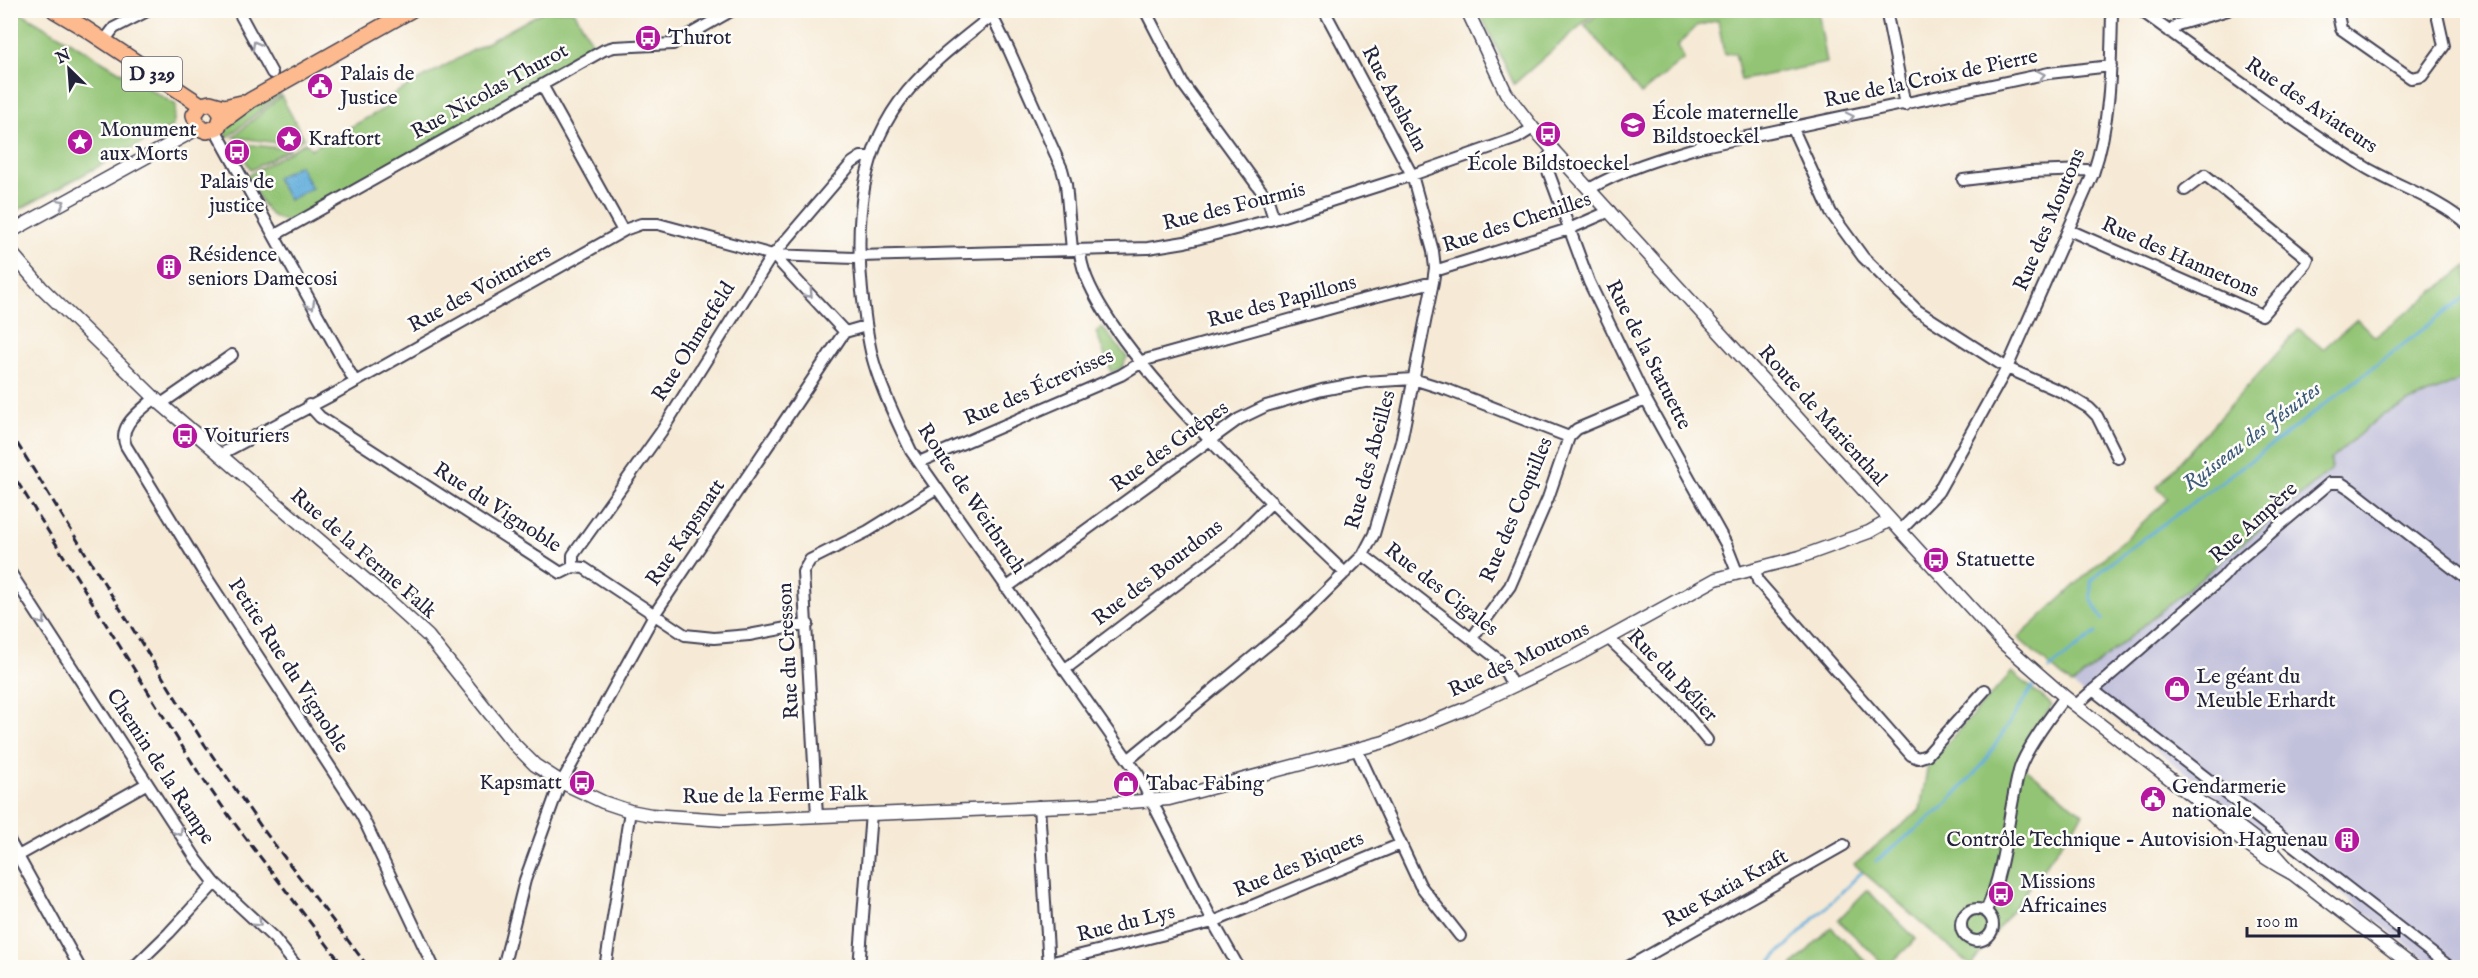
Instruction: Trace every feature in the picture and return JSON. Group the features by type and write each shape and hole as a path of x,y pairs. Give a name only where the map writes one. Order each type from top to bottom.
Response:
{"main road":[{"path":"251,100 230,106 209,105 194,115 199,128 207,131 218,125 251,100 411,10"},
{"name":"D 329","path":"56,11 209,105"},
{"path":"209,105 222,115 218,125"}],"street":[{"path":"104,41 118,26 149,10"},
{"name":"Rue Nicolas Thurot","path":"275,235 607,49 673,44 733,10"},
{"path":"1145,10 1183,84 1268,200 1274,219"},
{"name":"Rue Anshelm","path":"1324,10 1412,175"},
{"name":"Route de Marienthal","path":"1467,10 1506,93 1533,128 2003,643 2065,697 2201,803 2219,823 2268,861 2293,873 2415,968"},
{"path":"1889,10 1887,15 1905,105"},
{"name":"Rue des Moutons","path":"1900,531 1938,492 2007,368 2092,174 2102,146 2111,84 2112,10"},
{"name":"Rue des Aviateurs","path":"2140,10 2253,93 2367,168 2428,198 2468,225"},
{"path":"2170,32 2177,25 2228,10"},
{"path":"2337,10 2341,29 2411,78 2422,76 2444,46 2436,10"},
{"path":"992,13 1062,169 1076,250 1106,316 1142,363 1210,439 1345,573"},
{"name":"Route de Weitbruch","path":"992,13 935,62 906,93 884,128 871,157 859,224 859,256 866,326 874,364 888,401 919,462 1128,760 1239,968"},
{"path":"241,16 272,73"},
{"name":"Rue de la Croix de Pierre","path":"1589,189 1612,176 1646,163 1699,147 1793,129 2049,73 2111,66"},
{"path":"542,85 623,231"},
{"path":"218,125 309,301 355,382"},
{"path":"10,232 199,128"},
{"name":"Rue des Fourmis","path":"859,256 1148,248 1185,242 1274,219 1412,175 1517,138 1533,128"},
{"path":"1793,129 1831,213 1863,257 1918,311 2007,368 2064,393 2089,408 2097,416 2118,458"},
{"name":"Rue de la Statuette","path":"1554,150 1546,160 1548,171 1589,282 1646,400 1726,544 1737,572"},
{"name":"Rue Ohmetfeld","path":"573,567 573,555 661,432 773,255 852,163 861,157 871,157"},
{"path":"1963,180 2029,172 2087,170 2092,174"},
{"name":"Rue des Abeilles","path":"1128,760 1293,624 1363,555 1374,534 1401,442 1436,268 1412,175"},
{"name":"Rue des Hannetons","path":"2069,230 2262,315 2307,264 2308,259 2205,175 2185,190"},
{"name":"Rue des Chenilles","path":"1436,268 1442,269 1569,229 1610,211"},
{"name":"Rue des Voituriers","path":"219,454 355,382 623,231 641,224 658,224 773,255 854,258 859,256"},
{"name":"Rue de la Ferme Falk","path":"10,251 41,287 158,401 428,636 515,745 535,765 563,783 630,811 707,820 1151,801"},
{"path":"773,255 845,332 866,326"},
{"name":"Rue des Papillons","path":"1142,363 1254,329 1433,282"},
{"name":"Rue Kapsmatt","path":"503,968 525,880 556,793 654,615 845,332"},
{"path":"158,401 232,355"},
{"name":"Rue des Écrevisses","path":"919,462 1121,375 1142,363"},
{"path":"1413,379 1448,390 1569,437"},
{"name":"Rue des Guêpes","path":"1006,588 1239,419 1266,406 1311,393 1365,382 1413,379"},
{"name":"Rue des Coquilles","path":"1472,638 1510,586 1548,498 1569,437 1577,429 1646,400"},
{"name":"Petite Rue du Vignoble","path":"158,401 126,426 123,438 126,446 204,575 362,816 434,968"},
{"name":"Rue du Vignoble","path":"309,405 320,417 561,573 573,567 584,568 685,635 714,638 749,635 808,624"},
{"name":"Rue Ampère","path":"2076,705 2223,578 2235,563 2330,483 2341,483 2352,490 2468,580"},
{"name":"Rue du Cresson","path":"817,816 808,624 803,572 810,560 868,531 937,488"},
{"name":"Rue des Bourdons","path":"1064,670 1231,543 1272,502"},
{"name":"Rue des Moutons","path":"1151,801 1169,799 1384,742 1513,686 1609,639 1709,582 1737,572 1780,564 1857,536 1890,520"},
{"name":"Rue des Cigales","path":"1363,555 1499,660 1513,686"},
{"path":"1755,569 1758,581 1911,755 1918,758 1927,755 1985,690"},
{"name":"Chemin de la Rampe","path":"10,572 146,784 215,883 274,938 298,968"},
{"name":"Rue du Bélier","path":"1609,639 1675,701 1707,740"},
{"path":"2093,690 2451,968"},
{"path":"1986,911 1994,891 2003,855 2022,764 2065,697"},
{"path":"1356,750 1420,885 1460,936"},
{"path":"18,856 146,784"},
{"path":"1039,806 1049,965"},
{"path":"605,968 630,811"},
{"path":"859,968 871,813"},
{"path":"10,842 80,968"},
{"name":"Rue des Biquets","path":"1213,921 1401,844"},
{"name":"Rue Katia Kraft","path":"1626,968 1844,845"},
{"path":"133,968 215,883"},
{"name":"Rue du Lys","path":"1049,965 1213,921"}],"shaded area":[{"path":"2467,377 2467,967 2436,967 2072,685 2330,470 2331,459 2383,414"}],"green space":[{"path":"1602,10 1818,11 1827,63 1741,80 1735,53 1724,54 1718,20 1697,26 1678,45 1684,59 1641,94 1585,25"},
{"path":"544,11 574,11 596,49 294,219 277,219 265,208 247,176 306,142 311,149 387,107 383,100"},
{"path":"1479,11 1597,11 1514,84"},
{"path":"20,12 176,105 173,126 11,214 10,14 14,17"},
{"path":"279,91 280,94 228,137 225,136 229,120"},
{"path":"281,96 304,138 293,145 233,137"},
{"path":"235,143 289,149 251,170"},
{"path":"2467,266 2467,377 2383,414 2331,459 2331,470 2072,685 2018,638 2168,499 2157,487 2299,329 2323,349 2357,319 2375,337"},
{"path":"1102,327 1127,357 1122,368 1111,372 1096,332"},
{"path":"2012,672 2052,705 2017,761 2083,814 1971,966 1854,864 1920,810 1928,764"},
{"path":"1867,890 1916,939 1887,967 1838,920"},
{"path":"1831,927 1872,967 1791,967"}],"water":[{"path":"299,165 312,188 289,200 276,178"}],"waterway":[{"name":"Ruisseau des Jésuites","path":"2103,620 2091,599 2091,582 2102,569 2277,441 2468,295"},
{"name":"Ruisseau des Jésuites","path":"2049,669 2096,633"},
{"name":"Ruisseau des Jésuites","path":"1876,861 1944,807 1983,764 2033,686"},
{"path":"1764,968 1861,873"}],"railway":[{"path":"10,432 205,745 262,828 369,968"},
{"path":"10,470 200,775 345,968"}],"place":[{"name":"Thurot","path":"648,38"},
{"name":"Palais de Justice","path":"320,86"},
{"name":"École maternelle Bildstoeckel","path":"1633,125"},
{"name":"École Bildstoeckel","path":"1548,134"},
{"name":"Kraftort","path":"289,139"},
{"name":"Monument aux Morts","path":"80,142"},
{"name":"Palais de justice","path":"237,152"},
{"name":"Résidence seniors Damecosi","path":"169,267"},
{"name":"Voituriers","path":"185,436"},
{"name":"Statuette","path":"1936,560"},
{"name":"Le géant du Meuble Erhardt","path":"2177,689"},
{"name":"Kapsmatt","path":"582,783"},
{"name":"Tabac Fabing","path":"1126,784"},
{"name":"Gendarmerie nationale","path":"2153,799"},
{"name":"Contrôle Technique - Autovision Haguenau","path":"2347,840"},
{"name":"Missions Africaines","path":"2001,894"}]}
